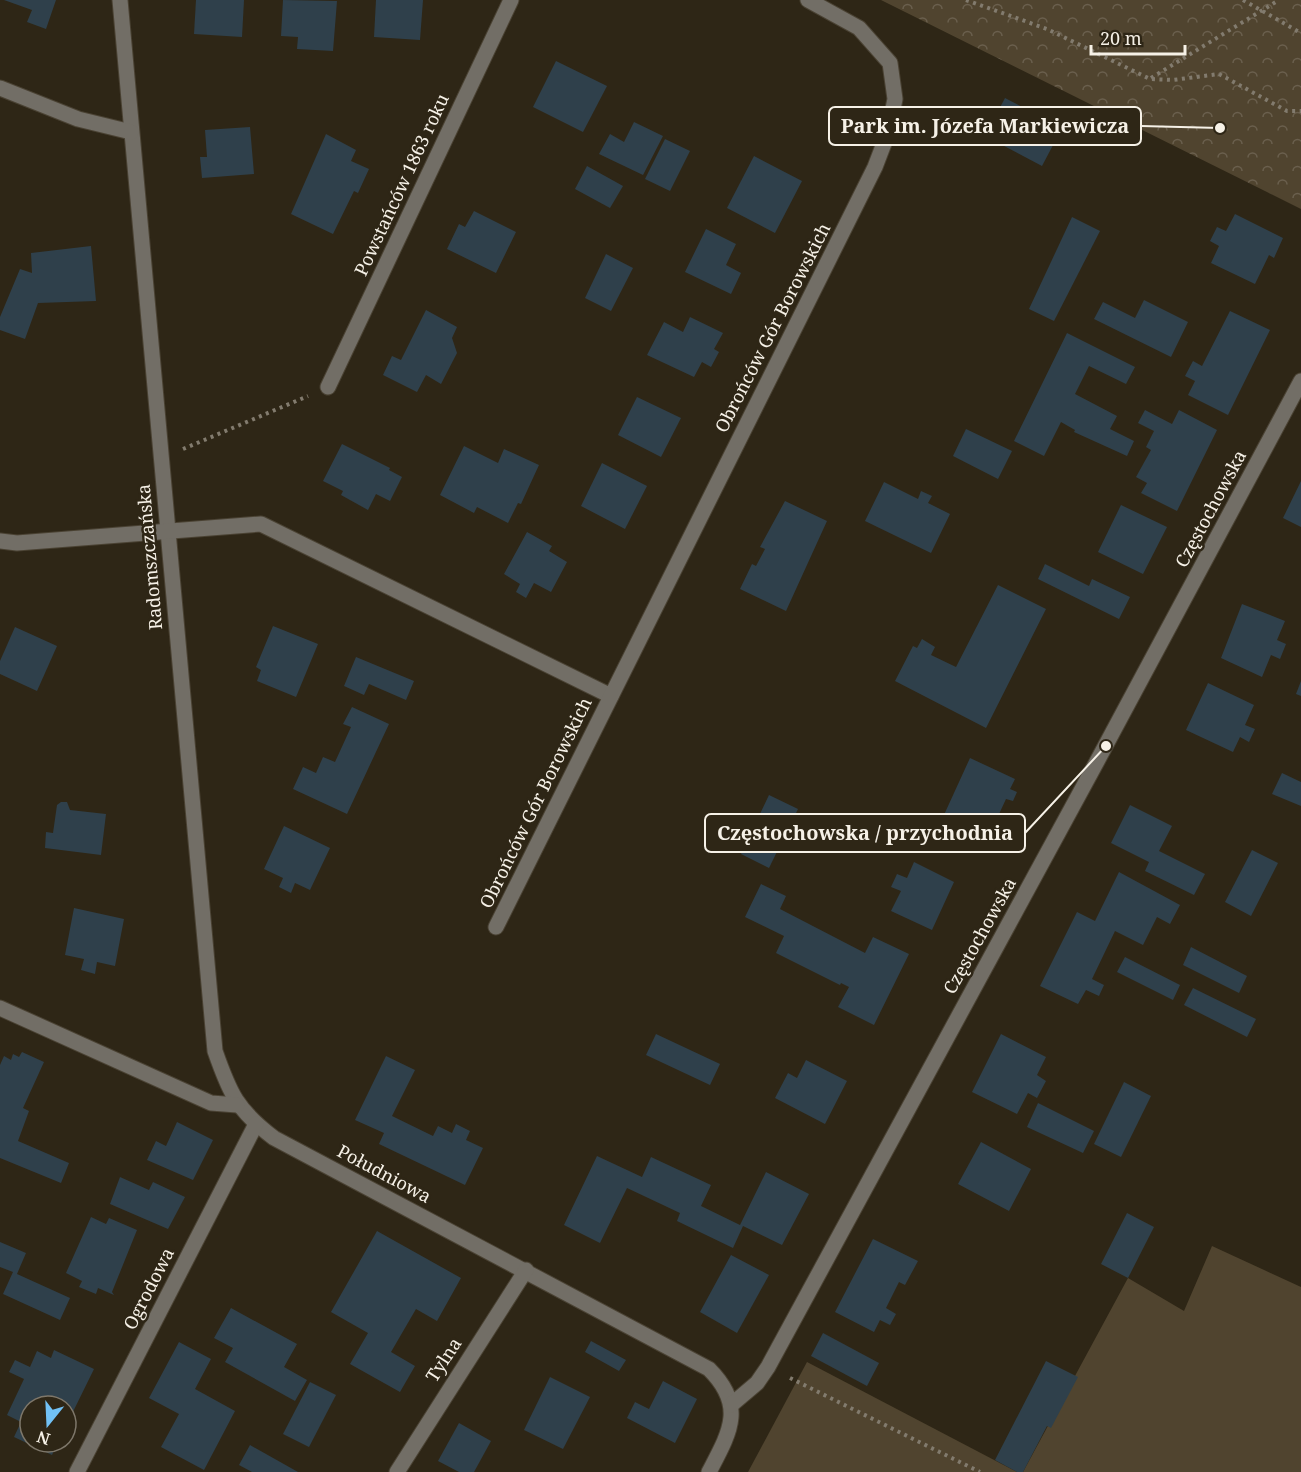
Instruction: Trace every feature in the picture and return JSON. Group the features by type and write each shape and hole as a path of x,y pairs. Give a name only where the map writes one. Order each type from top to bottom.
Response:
{"street":[{"name":"Radomszczańska","path":"120,0 214,1051 237,1106"},
{"name":"Powstańców 1863 roku","path":"328,387 511,0"},
{"name":"Obrońców Gór Borowskich","path":"496,927 875,167 888,133 895,99 890,63 859,28 808,0"},
{"path":"0,88 78,119 131,132"},
{"name":"Częstochowska","path":"731,1405 758,1383 768,1367 1301,381"},
{"name":"Obrońców Gór Borowskich","path":"0,541 17,543 261,524 611,696"},
{"path":"0,1008 211,1103 237,1106"},
{"name":"Południowa","path":"237,1106 274,1138 709,1369 723,1385 731,1405"},
{"name":"Ogrodowa","path":"78,1472 256,1124"},
{"name":"Tylna","path":"397,1472 526,1270"},
{"path":"709,1472 728,1435 733,1416 731,1405"}],"path":[{"path":"966,0 1047,29 1150,79 1173,80 1219,74 1287,111 1301,111"},
{"path":"1244,0 1301,33"},
{"path":"1150,79 1279,0"},
{"path":"161,459 328,387"},
{"path":"768,1367 980,1472"}],"green space":[{"path":"881,0 1301,0 1301,209"},
{"path":"1212,1246 1301,1287 1301,1472 1023,1472 1128,1278 1184,1311"},
{"path":"807,1362 1017,1472 748,1472"}],"building":[{"path":"4,0 56,0 46,29 27,22 32,10"},
{"path":"196,0 244,0 242,37 194,34"},
{"path":"283,0 337,1 333,51 297,49 298,37 281,36"},
{"path":"376,0 423,0 420,40 374,37"},
{"path":"556,61 607,86 583,132 533,107"},
{"path":"1005,98 1062,128 1042,166 985,136"},
{"path":"634,122 663,136 643,175 599,154 610,134 624,142"},
{"path":"250,127 254,174 202,178 200,157 207,157 205,130"},
{"path":"326,134 356,150 351,161 369,169 358,193 354,191 333,234 291,214"},
{"path":"665,139 690,151 670,191 645,179"},
{"path":"754,156 802,181 775,233 727,208"},
{"path":"587,166 623,186 610,208 575,189"},
{"path":"474,211 516,232 496,273 447,249 459,224 465,227"},
{"path":"1235,214 1283,238 1274,258 1269,255 1255,284 1211,263 1219,246 1210,241 1217,227 1226,231"},
{"path":"1072,217 1100,231 1054,321 1029,309"},
{"path":"706,229 736,244 726,265 741,273 731,294 685,272"},
{"path":"91,246 96,301 38,303 25,339 0,330 0,317 20,269 32,273 31,253"},
{"path":"606,254 633,268 611,311 585,298"},
{"path":"1144,300 1188,322 1171,357 1094,319 1103,302 1135,318"},
{"path":"426,310 457,327 452,338 457,353 441,384 426,375 417,392 383,375 392,356 401,360"},
{"path":"1230,311 1270,330 1228,415 1188,395 1195,381 1185,376 1193,361 1202,366"},
{"path":"690,317 723,333 714,349 719,352 711,367 702,362 694,377 647,355 664,322 683,332"},
{"path":"1067,333 1135,367 1126,384 1089,366 1075,394 1117,416 1110,429 1134,441 1127,456 1074,432 1075,430 1061,422 1044,456 1014,441"},
{"path":"637,397 681,418 661,457 618,435"},
{"path":"1145,410 1172,424 1179,410 1217,430 1177,511 1141,493 1147,483 1136,477 1151,450 1146,447 1154,431 1138,423"},
{"path":"966,429 1012,451 998,479 953,456"},
{"path":"342,444 390,468 389,470 402,477 390,501 376,494 368,510 341,495 343,491 323,481"},
{"path":"464,446 498,463 504,449 539,465 521,504 518,503 508,523 477,507 474,513 440,495"},
{"path":"602,463 647,486 625,529 581,506"},
{"path":"1301,481 1301,527 1283,518"},
{"path":"884,482 918,499 921,491 932,496 928,503 950,514 931,553 865,521"},
{"path":"785,501 827,521 786,611 740,589 752,564 756,566 765,549 760,547"},
{"path":"1121,505 1167,527 1143,574 1098,552"},
{"path":"527,532 552,546 549,551 567,562 551,592 534,583 526,598 516,592 520,584 504,574"},
{"path":"1045,564 1089,586 1092,579 1130,597 1119,619 1038,579"},
{"path":"998,585 1046,609 986,728 895,681 913,646 917,648 922,639 935,647 931,655 956,667"},
{"path":"1242,604 1285,621 1277,640 1286,644 1280,659 1271,655 1262,677 1221,658"},
{"path":"273,626 318,644 296,697 257,681 261,670 256,667"},
{"path":"15,627 57,646 37,691 0,674 0,661"},
{"path":"356,657 414,681 406,700 369,684 364,695 344,686"},
{"path":"1301,681 1301,696 1296,694"},
{"path":"1208,683 1254,705 1245,725 1255,729 1249,742 1240,737 1233,752 1186,730"},
{"path":"352,707 389,724 347,814 293,789 303,767 316,773 323,757 335,762 351,727 343,724"},
{"path":"970,758 1015,779 1010,789 1017,792 1013,801 1006,799 993,827 1003,831 993,853 938,828"},
{"path":"1282,773 1301,782 1301,806 1272,794"},
{"path":"769,795 798,809 769,868 741,854"},
{"path":"67,802 70,810 106,814 101,855 45,848 46,832 53,833 57,805"},
{"path":"1130,805 1172,826 1159,851 1205,874 1194,895 1145,871 1149,862 1111,843"},
{"path":"284,826 330,848 310,890 295,883 291,893 279,887 283,878 264,869"},
{"path":"1252,850 1278,863 1251,916 1225,902"},
{"path":"914,862 954,882 932,930 891,911 901,891 891,887 897,874 907,878"},
{"path":"1119,872 1180,905 1170,924 1157,917 1143,945 1115,931 1092,979 1104,985 1099,996 1086,990 1078,1004 1040,986 1077,912 1095,921"},
{"path":"761,884 786,896 780,909 865,953 873,937 909,954 874,1025 838,1007 849,987 841,983 840,985 776,953 784,936 745,917"},
{"path":"74,908 124,919 115,966 97,962 95,974 81,970 84,959 65,955"},
{"path":"1191,947 1247,976 1239,993 1183,965"},
{"path":"1125,957 1180,985 1173,1000 1117,972"},
{"path":"1193,988 1256,1019 1247,1037 1184,1005"},
{"path":"656,1034 720,1064 710,1085 646,1055"},
{"path":"1001,1034 1046,1057 1037,1075 1046,1081 1037,1098 1028,1093 1017,1114 972,1092"},
{"path":"22,1052 44,1062 23,1108 29,1111 18,1141 69,1163 61,1183 0,1158 0,1065 4,1056 11,1060 13,1054 19,1057"},
{"path":"386,1056 415,1070 392,1116 433,1136 438,1126 452,1133 456,1124 470,1131 466,1140 483,1148 465,1185 379,1144 384,1133 355,1120"},
{"path":"806,1060 847,1081 825,1124 775,1098 788,1073 797,1078"},
{"path":"1124,1082 1151,1096 1121,1157 1094,1144"},
{"path":"1038,1103 1094,1131 1083,1153 1027,1127"},
{"path":"177,1122 213,1140 193,1180 147,1160 156,1141 166,1146"},
{"path":"981,1142 1031,1169 1009,1211 958,1184"},
{"path":"597,1156 642,1177 651,1157 711,1185 701,1206 740,1225 766,1172 809,1194 782,1245 743,1226 733,1248 677,1221 680,1213 627,1188 600,1243 564,1225"},
{"path":"120,1177 149,1190 153,1182 185,1197 168,1229 110,1204"},
{"path":"1127,1213 1154,1227 1128,1278 1101,1264"},
{"path":"91,1217 106,1224 109,1218 137,1230 112,1292 114,1295 98,1288 96,1294 79,1287 82,1281 66,1273"},
{"path":"377,1231 461,1278 437,1321 416,1309 391,1352 415,1366 400,1392 350,1364 368,1333 331,1312"},
{"path":"873,1239 918,1261 905,1285 899,1282 886,1308 896,1314 890,1325 880,1320 874,1332 835,1312"},
{"path":"0,1242 26,1253 17,1274 70,1298 60,1320 3,1294 13,1272 0,1267"},
{"path":"731,1255 769,1275 737,1333 700,1312"},
{"path":"231,1308 297,1344 284,1367 307,1380 295,1401 225,1362 233,1348 214,1338"},
{"path":"823,1333 879,1363 867,1386 811,1356"},
{"path":"591,1341 626,1360 619,1371 585,1352"},
{"path":"179,1342 211,1359 195,1389 235,1411 204,1470 161,1447 179,1414 149,1398"},
{"path":"54,1350 94,1369 78,1402 78,1394 18,1394 18,1420 7,1415 24,1379 9,1372 15,1360 30,1367 37,1351 51,1358"},
{"path":"1046,1361 1078,1377 1051,1428 1047,1426 1023,1472 1017,1472 995,1460"},
{"path":"550,1377 590,1397 563,1449 524,1430"},
{"path":"663,1381 697,1399 675,1443 627,1418 635,1402 649,1409"},
{"path":"310,1382 336,1395 309,1447 283,1434"},
{"path":"459,1423 491,1441 474,1472 459,1472 438,1461"},
{"path":"250,1445 298,1472 252,1472 239,1465"}],"place":[{"name":"Park im. Józefa Markiewicza","path":"1220,128"},
{"name":"Częstochowska / przychodnia","path":"1106,746"}]}
